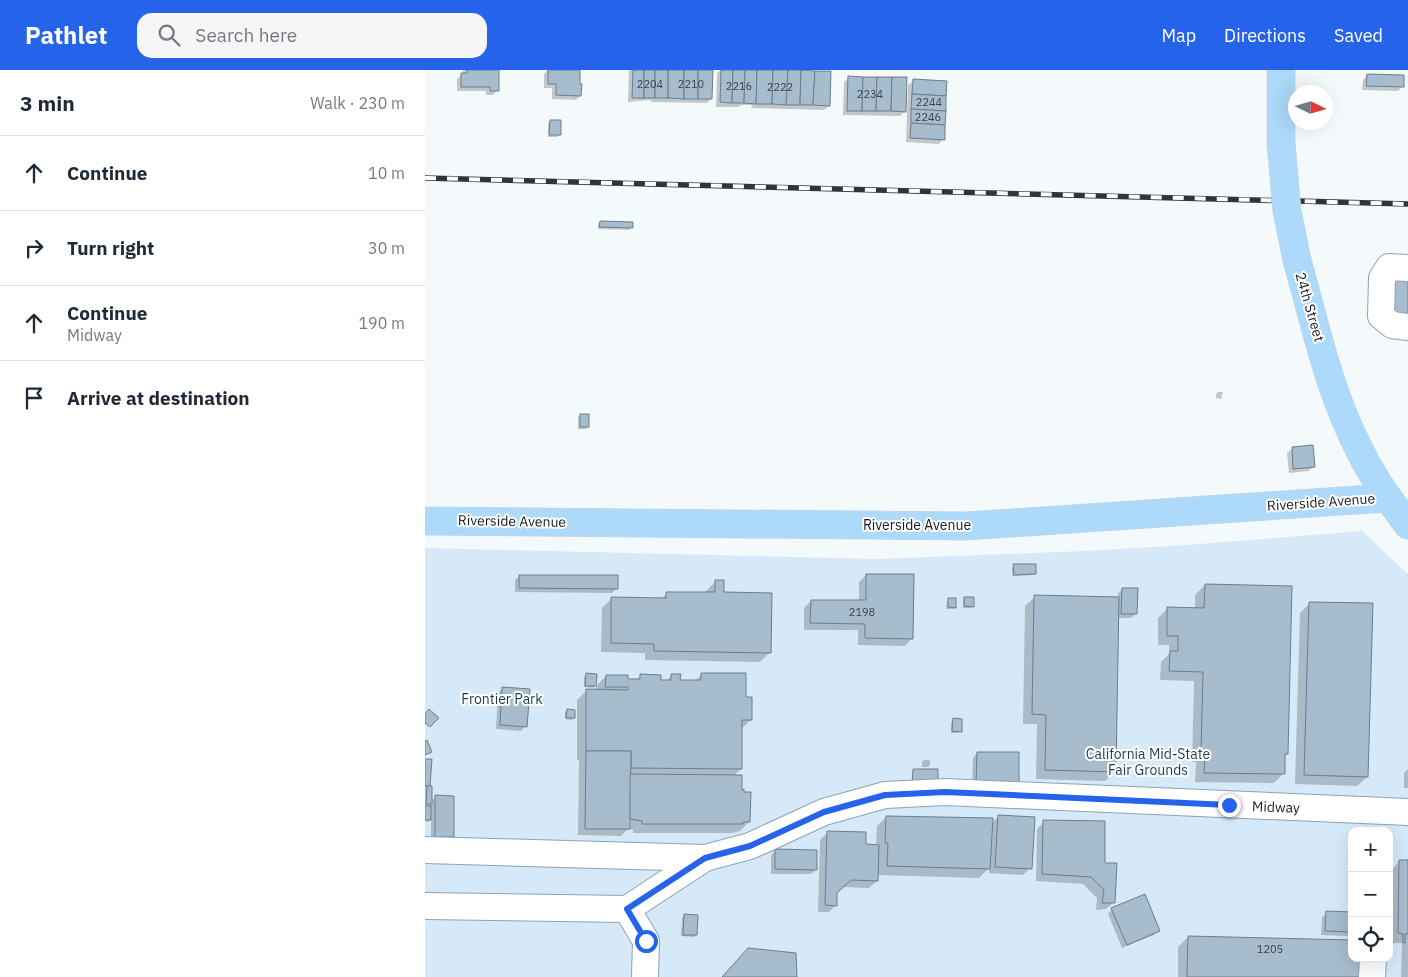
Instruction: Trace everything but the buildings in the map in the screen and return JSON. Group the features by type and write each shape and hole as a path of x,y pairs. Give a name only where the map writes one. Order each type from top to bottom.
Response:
{"main road":[{"name":"24th Street","path":"1281,70 1281,143 1287,211 1297,260 1338,401 1360,451 1398,497 1408,524"},
{"name":"Riverside Avenue","path":"425,521 966,526 1398,497"}],"lane":[{"path":"1408,268 1389,267 1382,278 1381,316 1392,325 1408,327"},
{"name":"Midway","path":"705,858 750,846 824,812 885,795 945,792 1229,805 1376,821 1408,812"},
{"path":"425,850 705,858"},
{"path":"425,906 627,909 705,858"},
{"path":"627,909 646,941 645,977"},
{"path":"1372,977 1373,962"}],"green space":[{"name":"California Mid-State Fair Grounds","path":"1362,531 1408,574 1408,977 425,977 425,548 879,559 1084,551"}],"railway":[{"path":"425,178 1408,204"}],"route":[{"path":"646,941 627,909 705,858 750,846 824,812 885,795 945,792 1229,805"}],"park label":[{"name":"Frontier Park","path":"502,699"}]}
